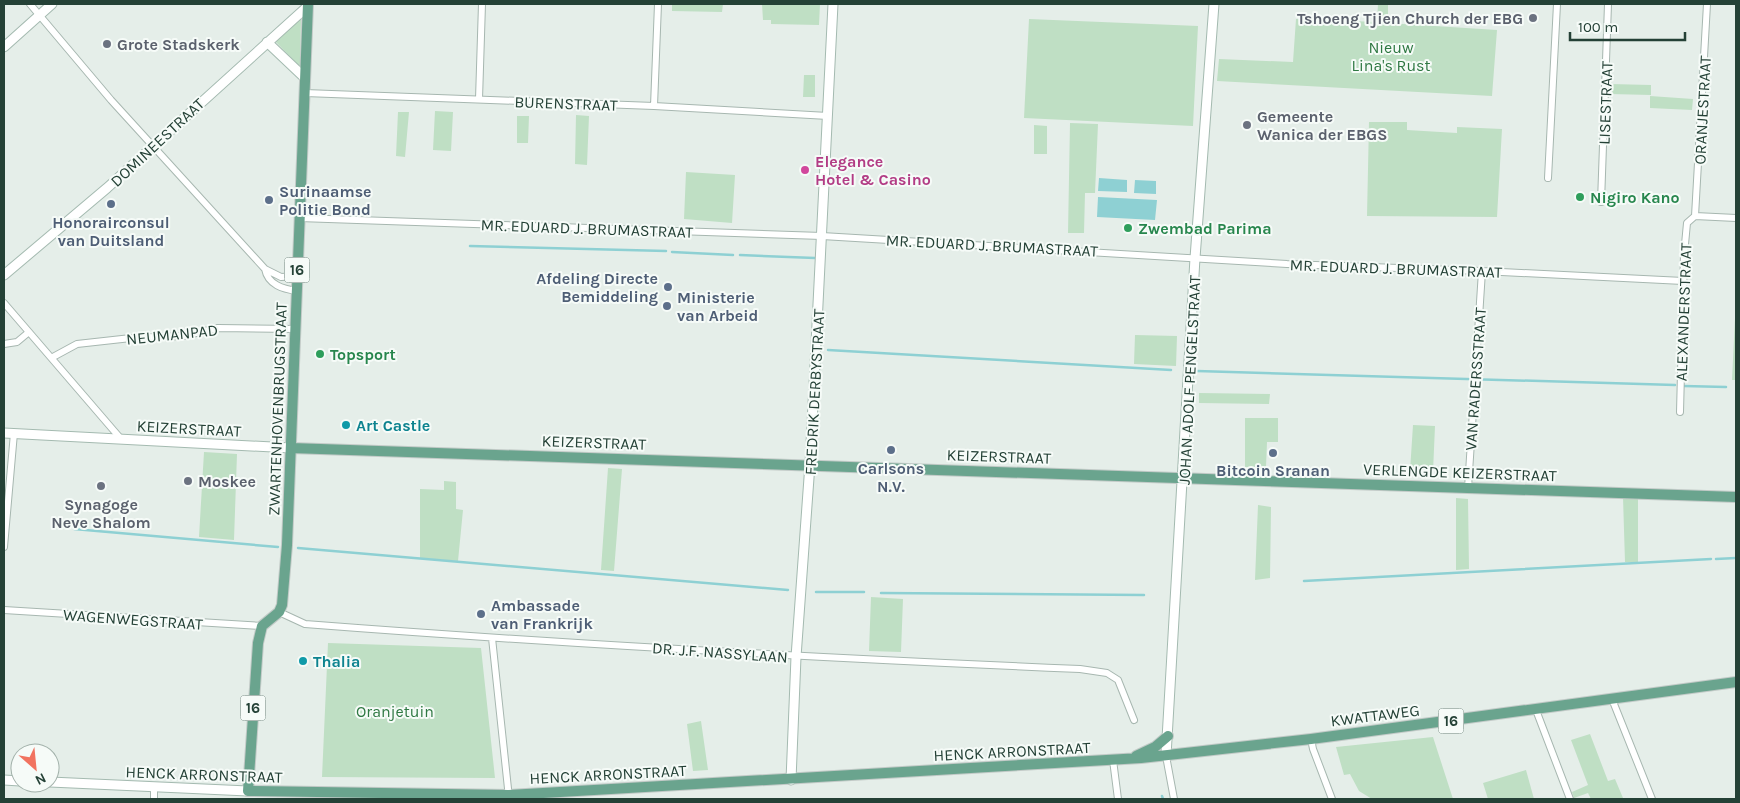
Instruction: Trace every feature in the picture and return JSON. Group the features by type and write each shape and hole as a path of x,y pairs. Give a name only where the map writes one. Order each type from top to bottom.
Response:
{"main road":[{"path":"4,47 52,4"},
{"name":"FREDRIK DERBYSTRAAT","path":"791,780 796,657 810,464 833,4"},
{"name":"JOHAN ADOLF PENGELSTRAAT","path":"1166,756 1195,258 1214,4"},
{"name":"DOMINEESTRAAT","path":"4,275 107,188 152,145 308,5"},
{"name":"ZWARTENHOVENBRUGSTRAAT","path":"279,612 282,605 287,545 308,5"},
{"path":"267,42 305,78"},
{"name":"KEIZERSTRAAT","path":"4,433 290,448 1183,478"},
{"name":"VERLENGDE KEIZERSTRAAT","path":"1183,478 1736,497"},
{"path":"262,626 279,612"},
{"name":"16","path":"248,795 258,643 262,626"},
{"name":"KWATTAWEG","path":"1166,756 1536,710 1736,682"},
{"path":"1128,759 1155,747 1168,736"},
{"name":"HENCK ARRONSTRAAT","path":"60,783 248,795 509,797 1166,756"}],"street":[{"path":"30,4 152,145 265,269 269,278 279,287 297,291"},
{"path":"479,99 482,4"},
{"path":"654,106 658,4"},
{"path":"1548,178 1557,4"},
{"name":"LISESTRAAT","path":"1601,202 1608,4"},
{"name":"ORANJESTRAAT","path":"1695,216 1707,4"},
{"name":"BURENSTRAAT","path":"305,93 654,106 828,116"},
{"path":"1695,216 1736,218"},
{"name":"ALEXANDERSTRAAT","path":"1680,412 1683,281 1687,223 1695,216"},
{"name":"MR. EDUARD J. BRUMASTRAAT","path":"300,218 822,236 1195,258 1683,281"},
{"path":"265,269 280,277 297,276"},
{"name":"VAN RADERSSTRAAT","path":"1468,488 1482,271"},
{"path":"4,303 53,357 121,439"},
{"name":"NEUMANPAD","path":"53,357 77,344 131,338 183,336 218,328 296,329"},
{"path":"4,344 17,342 29,332"},
{"path":"4,547 14,433"},
{"name":"WAGENWEGSTRAAT","path":"4,610 262,626"},
{"name":"DR. J.F. NASSYLAAN","path":"279,612 305,624 492,638 796,657 1080,669 1107,673 1118,680 1134,720"},
{"path":"492,638 509,797"},
{"path":"1612,699 1652,799"},
{"path":"1536,710 1570,799"},
{"path":"1311,739 1313,750 1332,799"},
{"path":"1166,756 1174,799"},
{"path":"1113,760 1118,799"},
{"path":"154,788 154,799"}],"green space":[{"path":"672,4 723,4 722,12 672,11"},
{"path":"762,4 820,4 819,25 771,24 771,20 763,20"},
{"name":"Nieuw Lina's Rust","path":"1378,4 1388,4 1388,23 1497,30 1492,96 1217,81 1219,59 1293,62 1296,19 1377,22"},
{"path":"301,19 300,67 275,41"},
{"path":"1029,19 1198,26 1193,126 1024,118"},
{"path":"804,75 815,75 815,97 803,97"},
{"path":"1610,84 1651,85 1651,95 1610,94"},
{"path":"1650,96 1693,99 1692,110 1650,108"},
{"path":"435,111 453,112 451,151 433,150"},
{"path":"398,112 409,112 405,157 396,156"},
{"path":"576,115 589,116 587,165 575,164"},
{"path":"517,116 529,116 528,143 517,143"},
{"path":"1369,122 1407,122 1407,130 1457,133 1457,127 1502,129 1497,217 1367,216"},
{"path":"1070,123 1098,124 1095,193 1085,193 1084,233 1068,233"},
{"path":"1034,125 1047,126 1047,154 1034,154"},
{"path":"686,172 735,175 732,223 684,219"},
{"path":"1735,318 1736,380 1732,380"},
{"path":"1135,335 1177,336 1176,366 1134,364"},
{"path":"1199,393 1270,394 1269,404 1199,403"},
{"path":"1245,418 1278,418 1278,442 1267,442 1266,467 1245,467"},
{"path":"1413,425 1435,426 1433,472 1410,471"},
{"path":"204,452 237,454 234,540 199,537"},
{"path":"608,468 622,469 614,571 601,570"},
{"path":"444,481 456,482 456,509 463,510 458,561 420,558 420,489 444,490"},
{"path":"1623,497 1638,498 1638,562 1625,562"},
{"path":"1456,498 1468,499 1469,569 1456,570"},
{"path":"1258,505 1271,507 1270,578 1255,580"},
{"path":"871,597 903,599 901,652 869,651"},
{"name":"Oranjetuin","path":"328,643 481,648 495,778 322,777"},
{"path":"701,721 708,770 693,771 687,724"},
{"path":"1590,734 1608,781 1615,779 1623,798 1591,799 1588,793 1574,798 1572,792 1588,785 1571,740"},
{"path":"1433,737 1453,799 1372,799 1359,791 1350,774 1344,775 1336,747"},
{"path":"1526,770 1534,799 1488,799 1483,783"}],"water":[{"path":"1099,178 1127,180 1127,192 1098,191"},
{"path":"1135,180 1156,181 1156,194 1134,193"},
{"path":"1098,197 1157,200 1155,220 1097,217"}],"waterway":[{"path":"470,246 666,251"},
{"path":"672,252 733,255"},
{"path":"740,255 815,258"},
{"path":"828,350 1171,370"},
{"path":"1197,371 1675,385"},
{"path":"1684,386 1726,387"},
{"path":"74,529 278,547"},
{"path":"298,548 788,590"},
{"path":"1716,559 1736,558"},
{"path":"1304,581 1711,559"},
{"path":"816,592 864,592"},
{"path":"881,593 1144,595"}],"place":[{"name":"Tshoeng Tjien Church der EBG","path":"1533,18"},
{"name":"Grote Stadskerk","path":"107,44"},
{"name":"Gemeente Wanica der EBGS","path":"1247,125"},
{"name":"Elegance Hotel & Casino","path":"805,170"},
{"name":"Nigiro Kano","path":"1580,197"},
{"name":"Surinaamse Politie Bond","path":"269,200"},
{"name":"Honorairconsul van Duitsland","path":"111,204"},
{"name":"Zwembad Parima","path":"1128,228"},
{"name":"Afdeling Directe Bemiddeling","path":"668,287"},
{"name":"Ministerie van Arbeid","path":"667,306"},
{"name":"Topsport","path":"320,354"},
{"name":"Art Castle","path":"346,425"},
{"name":"Carlsons N.V.","path":"891,450"},
{"name":"Bitcoin Sranan","path":"1273,453"},
{"name":"Moskee","path":"188,481"},
{"name":"Synagoge Neve Shalom","path":"101,486"},
{"name":"Ambassade van Frankrijk","path":"481,614"},
{"name":"Thalia","path":"303,661"}]}
